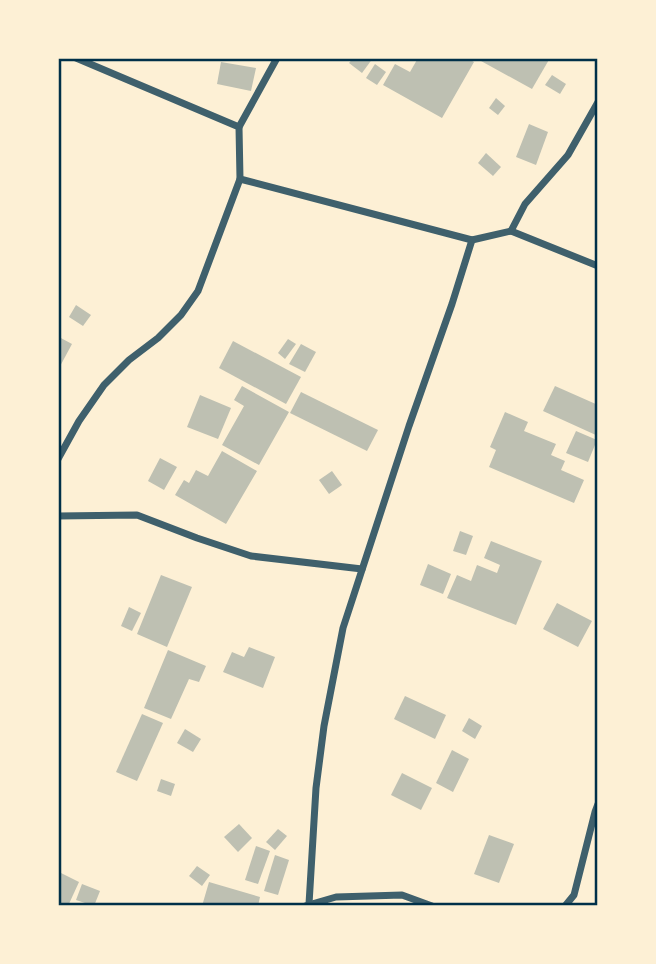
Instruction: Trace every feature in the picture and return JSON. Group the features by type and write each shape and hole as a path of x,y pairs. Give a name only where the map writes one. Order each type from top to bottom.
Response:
{"street":[{"path":"76,58 239,127"},
{"path":"58,459 79,421 104,385 129,360 159,338 181,315 198,291 240,178 239,127 277,58"},
{"path":"511,231 525,204 568,155 598,102"},
{"path":"240,178 472,240 511,231 598,266"},
{"path":"432,906 402,895 336,897 307,905 316,788 324,726 343,628 472,240"},
{"path":"58,516 137,515 251,556 362,569"},
{"path":"565,906 574,895 598,804"}],"building":[{"path":"353,58 373,58 362,73 349,63"},
{"path":"418,58 467,58 474,62 442,118 383,85 395,64 410,72"},
{"path":"483,58 550,58 532,89 481,61"},
{"path":"221,62 256,68 251,91 217,84"},
{"path":"375,64 386,72 377,85 366,78"},
{"path":"552,75 566,84 560,94 545,85"},
{"path":"496,98 505,106 498,115 489,108"},
{"path":"529,124 548,132 536,165 516,157"},
{"path":"486,153 501,167 493,176 478,163"},
{"path":"76,305 91,315 83,326 69,317"},
{"path":"59,337 72,344 58,370 58,340"},
{"path":"288,339 296,344 285,359 278,353"},
{"path":"233,341 301,377 286,404 219,368"},
{"path":"301,344 316,352 305,372 289,364"},
{"path":"242,386 289,412 259,465 222,445 244,406 234,400"},
{"path":"555,386 598,405 598,436 543,411"},
{"path":"301,392 378,430 367,451 290,413"},
{"path":"200,395 231,408 218,439 187,427"},
{"path":"505,412 528,422 524,431 556,444 551,455 565,461 561,470 584,480 574,503 489,467 496,450 490,447"},
{"path":"576,431 597,440 588,462 566,453"},
{"path":"222,451 257,471 226,524 175,495 184,480 189,483 196,470 208,476"},
{"path":"160,458 177,467 164,490 148,481"},
{"path":"332,471 342,485 329,494 319,480"},
{"path":"460,531 473,536 466,555 453,551"},
{"path":"491,541 542,561 516,625 447,598 457,575 471,581 477,565 497,573 500,565 484,558"},
{"path":"428,564 451,574 443,594 420,585"},
{"path":"161,575 192,587 167,647 137,634"},
{"path":"557,603 592,621 578,647 543,629"},
{"path":"129,607 141,613 132,631 121,626"},
{"path":"249,647 275,657 263,688 223,672 232,652 244,657"},
{"path":"168,650 206,666 199,682 189,679 171,719 144,708"},
{"path":"405,696 446,715 435,739 394,719"},
{"path":"142,714 163,723 137,781 116,772"},
{"path":"469,718 482,726 475,739 462,731"},
{"path":"185,729 201,739 193,752 177,743"},
{"path":"452,750 469,759 453,792 436,783"},
{"path":"402,773 432,788 421,810 391,795"},
{"path":"161,779 175,784 171,796 157,791"},
{"path":"239,824 252,838 238,852 224,837"},
{"path":"278,829 287,836 275,850 266,842"},
{"path":"489,835 514,844 499,883 474,874"},
{"path":"256,846 270,851 258,884 245,880"},
{"path":"275,855 289,860 278,895 264,891"},
{"path":"197,866 210,875 202,886 189,876"},
{"path":"61,873 79,882 68,906 58,906 58,880"},
{"path":"209,882 260,897 258,906 202,906"},
{"path":"82,884 100,891 94,906 76,900"}]}
